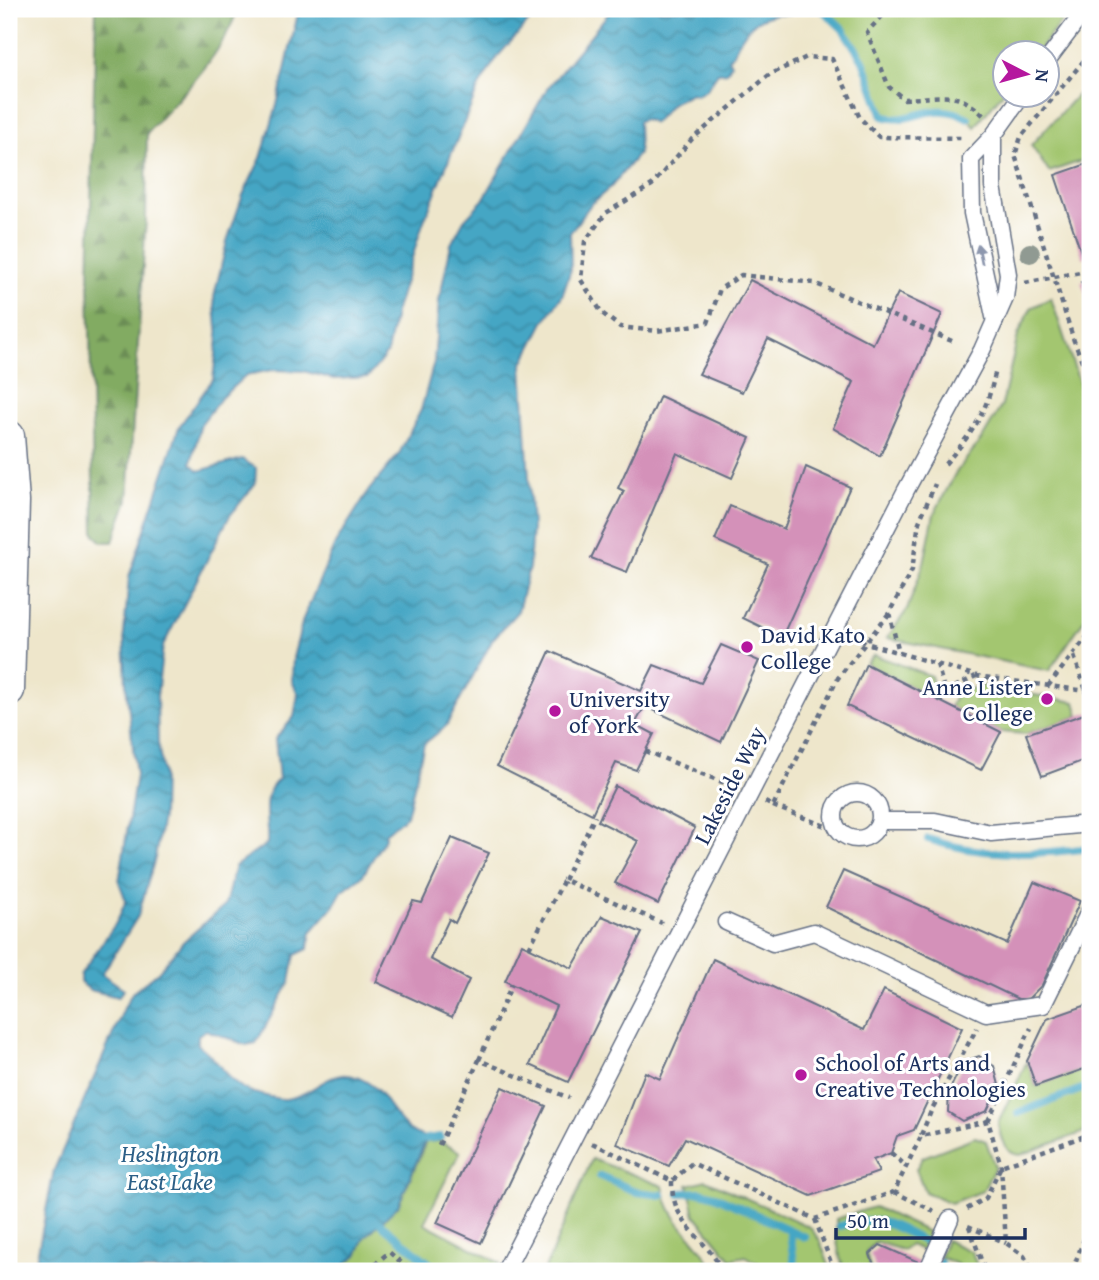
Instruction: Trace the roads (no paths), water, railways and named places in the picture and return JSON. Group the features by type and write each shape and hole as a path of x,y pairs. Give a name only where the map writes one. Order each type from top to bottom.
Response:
{"street":[{"path":"9,436 14,501 9,690"}],"lane":[{"path":"1060,43 1086,9"},
{"path":"995,321 979,255 969,187 971,159 1013,108"},
{"name":"Lakeside Way","path":"505,1271 995,321 1008,284 1006,251 993,186 995,133"},
{"path":"861,792 877,802 881,821 870,837 852,840 836,830 832,811 843,795 861,792"},
{"path":"881,821 935,821 991,833 1090,824"},
{"path":"726,922 772,943 814,932 986,1013 1043,1005 1090,910"},
{"path":"930,1271 929,1267 950,1219"}],"water":[{"path":"299,9 540,9 498,56 479,86 423,223 395,313 387,353 368,377 334,379 303,371 273,370 246,375 222,397 201,424 191,463 199,471 242,459 256,468 255,484 229,517 163,646 157,696 158,743 163,774 162,817 155,858 138,916 102,974 124,989 118,997 90,990 80,982 80,975 116,923 126,901 119,882 136,775 126,685 124,634 129,577 179,427 213,379 218,338 214,297 227,241 243,195 261,158 277,105"},
{"name":"Heslington East Lake","path":"612,9 797,9 789,14 765,17 753,24 728,58 731,64 727,72 718,73 706,90 697,95 691,93 672,103 654,123 645,119 638,121 639,153 611,187 591,204 570,233 571,269 562,296 544,322 522,365 532,528 529,568 518,611 493,639 446,726 424,744 407,816 385,833 385,838 363,875 342,891 333,907 311,932 308,949 295,955 290,982 256,1043 246,1045 206,1030 198,1035 198,1045 235,1083 254,1093 286,1099 310,1090 328,1079 348,1075 360,1078 378,1090 404,1125 426,1139 398,1206 365,1237 357,1255 345,1264 343,1271 34,1271 54,1170 132,993 159,971 183,942 225,905 235,866 267,844 267,801 279,779 275,739 294,717 298,694 292,681 293,658 303,619 335,544 369,490 399,454 421,410 434,362 439,301 451,244 464,220 483,200 547,89"}],"waterway":[{"path":"822,9 843,29 863,60 883,116 903,118 943,111 968,118"},
{"path":"928,839 988,852 1049,852 1090,848"},
{"path":"1018,1113 1090,1086"},
{"path":"426,1139 440,1137"},
{"path":"600,1176 637,1192 662,1195"},
{"path":"680,1193 701,1192 715,1196 805,1237"},
{"path":"840,1226 877,1221 927,1243"},
{"path":"381,1224 439,1271"},
{"path":"790,1232 795,1271"},
{"path":"940,1263 943,1271"}],"place":[{"name":"David Kato College","path":"747,647"},
{"name":"Anne Lister College","path":"1047,699"},
{"name":"University of York","path":"555,711"},
{"name":"School of Arts and Creative Technologies","path":"801,1075"}]}
